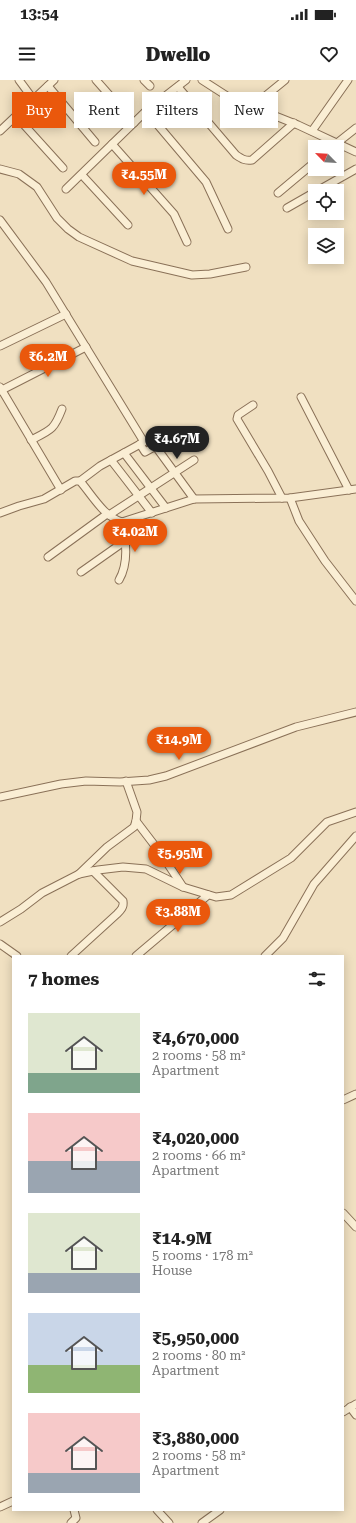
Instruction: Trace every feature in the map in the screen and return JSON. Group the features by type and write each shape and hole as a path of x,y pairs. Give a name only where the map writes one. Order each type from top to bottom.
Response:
{"street":[{"path":"19,80 28,92"},
{"path":"41,92 54,80"},
{"path":"96,80 107,92"},
{"path":"144,80 150,86"},
{"path":"171,92 186,80"},
{"path":"202,80 221,92"},
{"path":"270,92 284,80"},
{"path":"312,131 348,80"},
{"path":"48,86 95,142"},
{"path":"178,87 236,155 247,161 252,160 294,124"},
{"path":"134,123 142,115"},
{"path":"278,118 312,131 327,140"},
{"path":"0,131 12,120"},
{"path":"27,128 63,168"},
{"path":"66,188 82,175 129,128"},
{"path":"160,128 206,182 228,229"},
{"path":"341,140 356,128"},
{"path":"112,144 174,214 188,242"},
{"path":"344,148 356,152"},
{"path":"278,193 308,168"},
{"path":"0,169 19,174 37,187 57,218 79,237 132,261 192,275 210,274 246,267"},
{"path":"330,184 356,169"},
{"path":"82,175 128,225"},
{"path":"287,208 308,196"},
{"path":"0,220 46,282 144,442 111,460 80,481 75,481 44,499 0,513"},
{"path":"0,346 66,314"},
{"path":"61,490 0,389 86,347"},
{"path":"80,481 108,515 122,522 194,499 290,498 352,490 301,397"},
{"path":"253,405 238,415 237,419 282,498"},
{"path":"31,440 51,430 56,424 62,409"},
{"path":"140,444 145,452 156,447 194,499"},
{"path":"124,453 166,508"},
{"path":"111,460 152,513"},
{"path":"48,556 108,515 194,460"},
{"path":"290,498 299,521 325,561 356,601"},
{"path":"119,580 125,564 125,541 122,522"},
{"path":"80,572 125,541"},
{"path":"0,797 67,783 86,781 126,782 149,780 166,776 296,727 356,712"},
{"path":"79,874 107,847 134,827 137,812 126,782"},
{"path":"0,922 21,909 42,893 79,874 123,867 146,869 183,887 208,895 216,897 231,895 291,858 327,822 356,812"},
{"path":"136,821 162,855 183,887"},
{"path":"266,955 283,938 314,884 356,836"},
{"path":"72,955 123,909 124,905 123,901 93,871"},
{"path":"137,955 208,895"},
{"path":"0,944 16,955"},
{"path":"344,1100 356,1094"},
{"path":"344,1214 356,1227"},
{"path":"344,1411 353,1406 356,1415"},
{"path":"0,1507 12,1501"},
{"path":"71,1523 76,1518 74,1511"},
{"path":"158,1511 169,1523"},
{"path":"202,1523 219,1511"}]}
